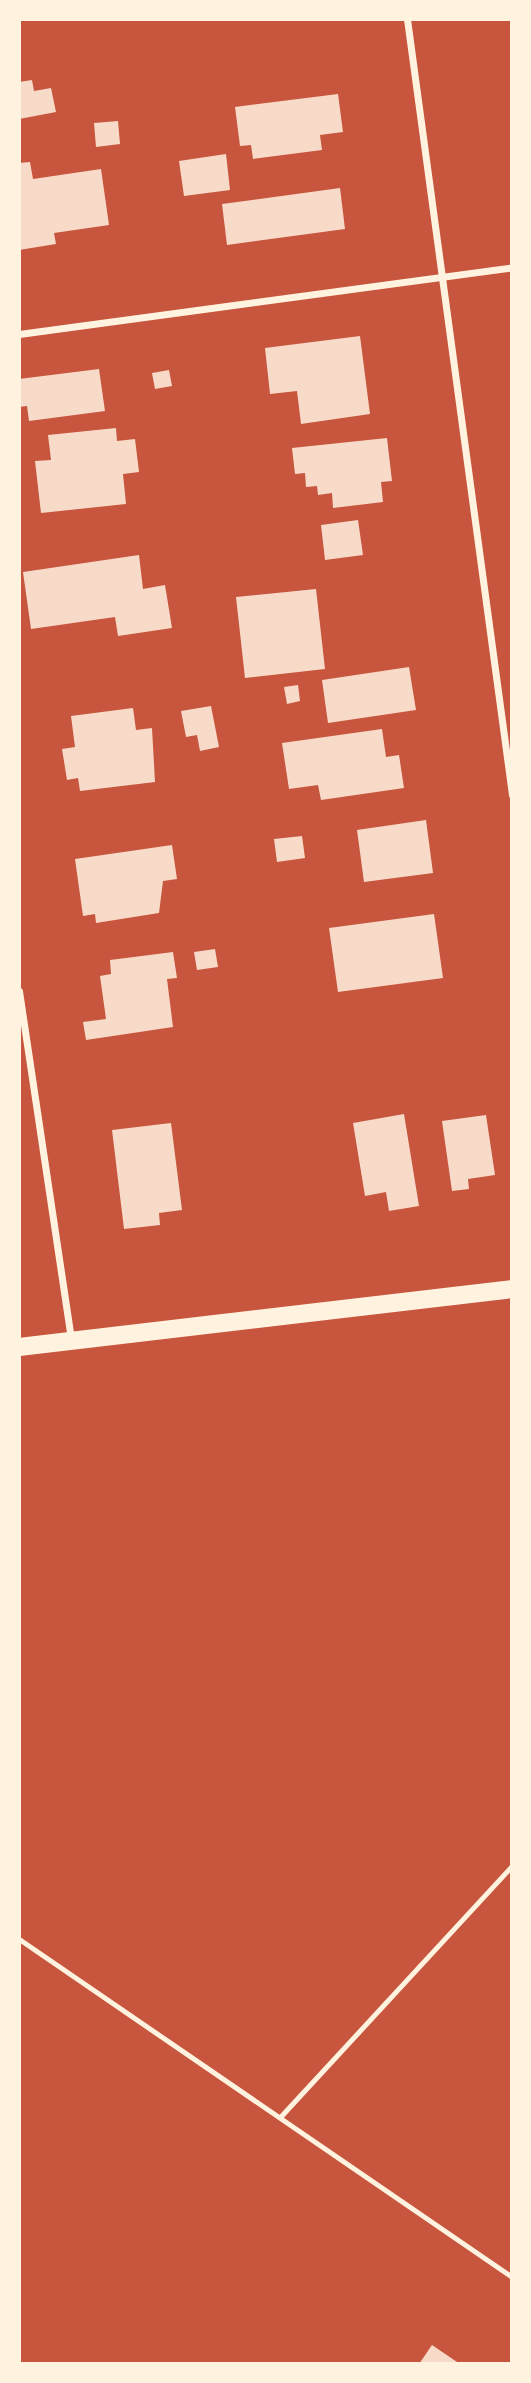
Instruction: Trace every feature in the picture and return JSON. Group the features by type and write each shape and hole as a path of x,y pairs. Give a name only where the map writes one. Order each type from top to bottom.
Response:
{"main road":[{"path":"19,1347 512,1289"}],"street":[{"path":"407,19 444,276 512,795"},
{"path":"19,334 512,267"},
{"path":"19,991 71,1341"}],"lane":[{"path":"281,2116 512,1866"},
{"path":"19,1939 281,2116 512,2277"}],"building":[{"path":"32,80 34,91 51,88 56,112 19,119 19,82"},
{"path":"338,94 343,132 320,135 322,150 253,159 251,145 240,146 235,107"},
{"path":"118,121 120,144 96,147 94,123"},
{"path":"226,154 230,190 184,196 179,161"},
{"path":"30,162 33,179 101,169 109,225 54,233 56,244 19,250 19,163"},
{"path":"340,188 345,229 227,245 222,204"},
{"path":"360,336 370,414 301,424 297,391 270,394 265,348"},
{"path":"99,369 105,411 29,421 27,406 19,407 19,379"},
{"path":"169,370 172,386 155,389 152,373"},
{"path":"116,428 117,441 135,439 139,472 123,474 126,504 41,513 35,461 51,460 48,435"},
{"path":"387,438 392,481 381,482 383,502 333,508 332,493 318,495 317,486 306,487 305,473 295,474 292,448"},
{"path":"358,520 363,555 325,560 321,525"},
{"path":"139,555 143,589 165,585 172,628 118,636 115,617 31,629 23,572"},
{"path":"316,589 325,669 245,678 236,597"},
{"path":"409,667 416,710 328,723 322,680"},
{"path":"298,685 300,701 287,704 284,687"},
{"path":"211,706 219,747 200,751 197,735 186,737 181,711"},
{"path":"133,708 136,730 152,728 155,782 80,791 78,778 67,780 62,749 75,747 71,716"},
{"path":"382,729 386,757 399,755 404,788 321,800 318,785 289,789 282,743"},
{"path":"426,820 433,873 364,882 357,830"},
{"path":"302,836 305,858 277,862 274,839"},
{"path":"172,845 177,879 163,881 159,913 96,923 95,914 83,916 75,859"},
{"path":"434,914 443,978 338,992 329,928"},
{"path":"215,949 218,967 197,970 194,952"},
{"path":"173,952 177,978 167,979 173,1027 86,1040 83,1022 106,1019 100,976 111,974 110,960"},
{"path":"404,1114 419,1206 389,1211 386,1192 365,1196 353,1123"},
{"path":"486,1115 495,1175 468,1179 469,1189 452,1191 442,1121"},
{"path":"171,1123 182,1210 159,1213 160,1225 124,1229 112,1130"},
{"path":"432,2345 460,2364 419,2364"}]}
